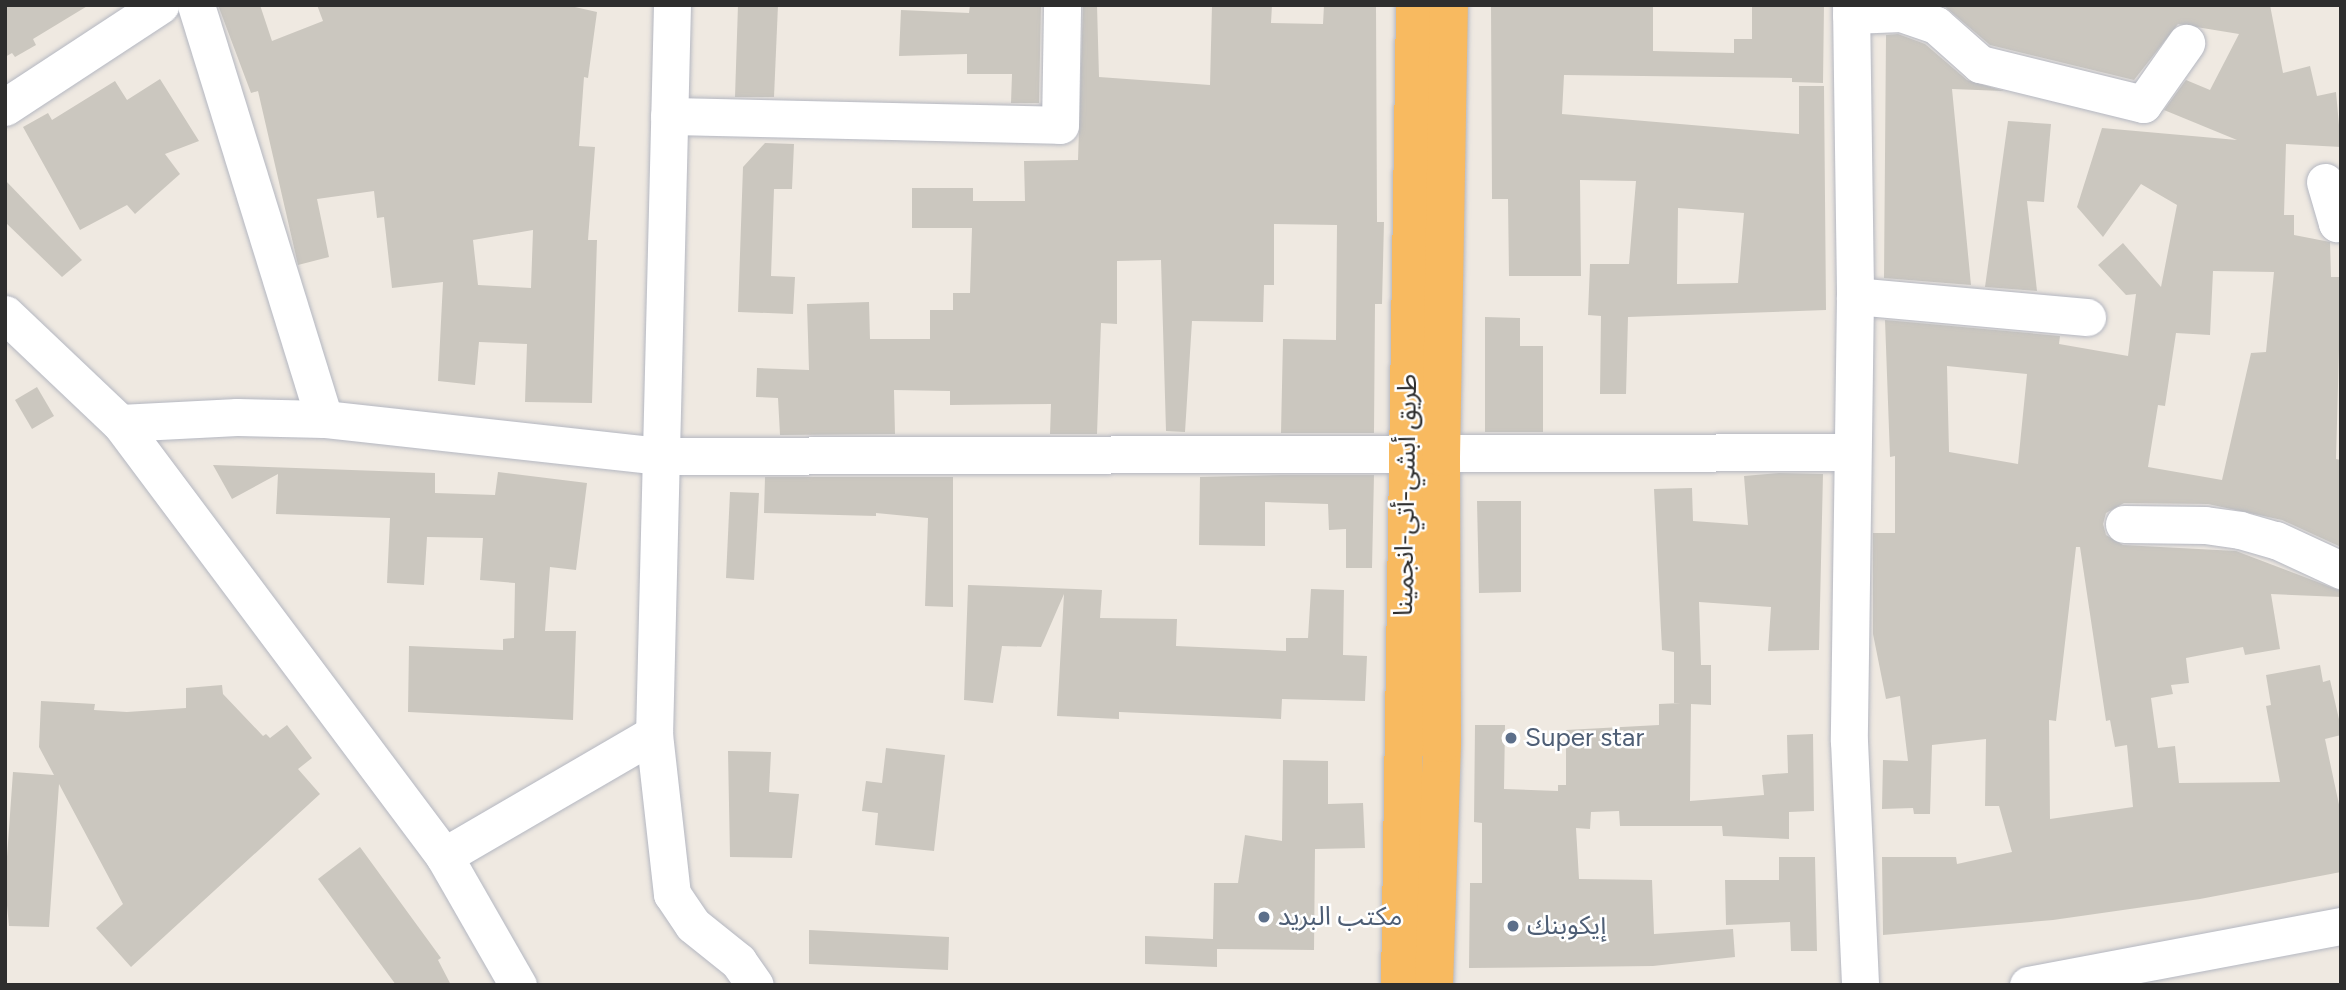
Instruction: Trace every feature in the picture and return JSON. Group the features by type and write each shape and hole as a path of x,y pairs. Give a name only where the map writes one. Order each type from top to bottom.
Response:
{"highway":[{"name":"طريق أبشي-أتي-انجمينا","path":"1397,974 1423,456 1415,5"},
{"path":"1434,985 1442,743 1423,456 1449,5"}],"street":[{"path":"6,103 160,5"},
{"path":"196,5 324,419"},
{"path":"672,5 654,734 672,894 693,925 738,961 755,985"},
{"path":"669,116 1060,125 1062,5"},
{"path":"1860,985 1849,741 1855,296 1851,10 1901,13 1936,25 1980,64 2143,104 2186,43"},
{"path":"2325,182 2337,223 2341,223"},
{"path":"1855,296 2087,317"},
{"path":"5,314 120,423 444,856 518,985"},
{"path":"120,423 237,417 324,419 661,456 1108,451 1423,456 1852,452"},
{"path":"2124,524 2205,525 2240,530 2276,540 2341,570"},
{"path":"444,856 654,734"},
{"path":"2028,985 2341,926"}],"building":[{"path":"5,5 89,5 33,39 36,45 15,57 12,53 5,57"},
{"path":"218,5 260,5 272,41 323,21 317,5 566,5 597,12 588,78 584,77 579,146 595,147 588,240 597,240 592,403 525,402 527,344 479,342 475,385 438,381 443,282 392,288 384,217 377,218 374,191 317,199 329,257 298,265 258,91 251,93","holes":["533,230 531,288 478,285 473,240"]},
{"path":"738,5 778,5 774,97 735,97"},
{"path":"970,5 1041,5 1039,103 1011,103 1012,74 967,74 967,54 899,56 901,10 969,13"},
{"path":"1083,5 1097,5 1099,77 1210,85 1212,5 1272,5 1271,23 1323,24 1324,5 1376,5 1377,222 1384,222 1382,304 1375,304 1374,433 1281,433 1283,339 1336,340 1337,225 1274,224 1274,285 1264,285 1263,322 1192,321 1185,432 1166,431 1161,260 1117,261 1117,324 1101,323 1097,434 1050,434 1051,404 950,405 950,391 894,390 895,434 780,435 778,398 756,397 757,368 809,370 807,304 869,302 870,339 930,339 930,310 953,310 953,293 970,293 972,228 912,228 912,188 973,188 973,201 1025,201 1024,161 1078,160"},
{"path":"1491,5 1653,5 1653,51 1734,53 1734,39 1752,39 1752,5 1824,5 1823,83 1792,82 1792,78 1564,75 1562,114 1799,134 1799,86 1824,86 1826,310 1628,317 1626,394 1600,394 1601,316 1588,315 1590,264 1629,264 1636,181 1580,180 1581,276 1509,276 1508,199 1492,199","holes":["1678,208 1744,213 1738,283 1677,284"]},
{"path":"1943,5 2270,5 2283,73 2310,66 2317,96 2336,92 2341,147 2286,144 2284,215 2294,215 2294,235 2330,242 2331,277 2341,277 2336,459 2341,460 2341,547 2282,520 2208,504 2124,503 2106,513 2103,524 2106,535 2123,545 2236,551 2341,591 2341,597 2271,594 2280,649 2245,655 2243,647 2186,658 2189,683 2171,685 2173,694 2151,698 2158,748 2175,746 2179,783 2280,782 2266,706 2271,705 2266,675 2320,665 2323,682 2330,680 2341,728 2341,735 2325,739 2341,814 2341,872 2200,899 2053,920 1883,935 1882,857 1956,857 1957,864 2012,852 1999,806 1985,806 1986,739 1932,745 1930,814 1914,814 1913,808 1882,809 1883,760 1908,761 1900,696 1886,699 1873,634 1873,533 1895,533 1895,456 1890,457 1885,320 2060,336 2059,344 2128,356 2136,294 2126,295 2098,265 2123,243 2161,287 2177,205 2141,184 2103,237 2077,207 2102,128 2237,140 2164,110 2186,80 2210,90 2239,34 2178,24 2134,80 1990,45","holes":["2213,271 2274,272 2266,352 2251,353 2222,480 2148,467 2158,405 2165,406 2176,333 2210,335","1947,366 2027,374 2018,464 1949,452","2076,547 2080,547 2106,721 2110,720 2115,747 2127,745 2133,807 2050,819 2049,720 2056,721"]},
{"path":"1898,34 1925,44 1967,80 2004,91 1952,89 1971,285 1884,278 1886,35"},
{"path":"160,79 199,141 165,154 180,174 135,214 127,205 80,230 23,127 48,113 52,120 115,81 127,100"},
{"path":"2008,121 2051,124 2044,202 2027,201 2037,291 1985,287"},
{"path":"765,143 794,144 792,189 774,189 771,276 795,277 793,314 738,312 743,167"},
{"path":"5,180 82,260 62,277 5,222"},
{"path":"1485,317 1520,318 1520,346 1543,346 1543,432 1485,432"},
{"path":"37,387 54,416 32,429 15,400"},
{"path":"213,465 435,473 435,493 495,495 498,472 587,483 576,570 550,567 545,631 576,631 573,720 408,712 409,646 503,650 503,639 514,638 515,583 480,580 483,538 427,537 424,585 387,583 390,518 276,514 278,474 232,499"},
{"path":"1779,473 1823,474 1819,650 1768,651 1771,607 1699,602 1701,665 1711,665 1711,705 1691,704 1690,801 1764,795 1762,775 1788,773 1787,735 1813,734 1814,811 1789,812 1789,839 1723,836 1722,826 1620,826 1619,811 1591,812 1590,829 1576,828 1579,879 1652,880 1654,934 1733,929 1735,957 1653,966 1469,968 1470,883 1482,883 1482,823 1474,822 1475,725 1505,725 1504,789 1558,791 1558,785 1566,785 1566,730 1659,725 1659,704 1681,703 1674,703 1674,652 1662,650 1654,489 1692,488 1693,521 1748,525 1744,476"},
{"path":"1374,475 1372,568 1346,568 1346,529 1329,530 1328,504 1265,502 1265,546 1199,545 1200,477"},
{"path":"765,477 953,477 953,607 925,606 928,518 876,513 876,516 764,513"},
{"path":"730,492 759,493 754,580 726,578"},
{"path":"1477,501 1521,501 1521,592 1479,593"},
{"path":"968,585 1102,590 1100,618 1177,619 1176,646 1286,651 1286,638 1308,638 1311,589 1344,590 1343,655 1367,656 1365,701 1282,699 1281,719 1119,712 1119,719 1057,716 1064,594 1041,647 1002,646 993,703 964,700"},
{"path":"222,685 223,694 263,736 266,734 270,738 287,725 312,758 298,769 320,794 131,967 96,928 123,904 59,784 49,927 9,926 5,885 13,772 54,775 39,747 41,701 95,704 94,710 127,712 186,708 186,688"},
{"path":"886,748 945,755 934,851 875,845 878,813 862,811 866,781 882,783"},
{"path":"728,751 771,752 769,792 799,794 792,858 730,857"},
{"path":"1283,760 1328,761 1328,804 1363,803 1365,848 1315,849 1314,950 1217,949 1217,967 1145,964 1145,936 1213,939 1214,883 1238,883 1245,835 1282,841"},
{"path":"360,847 441,958 438,960 451,985 396,985 318,879"},
{"path":"1779,857 1815,857 1817,951 1791,951 1790,922 1726,925 1725,880 1779,880"},
{"path":"809,930 949,937 948,970 809,964"}],"place":[{"name":"Super star","path":"1511,738"},
{"name":"مكتب البريد","path":"1264,917"},
{"name":"إيكوبنك","path":"1513,926"}]}
